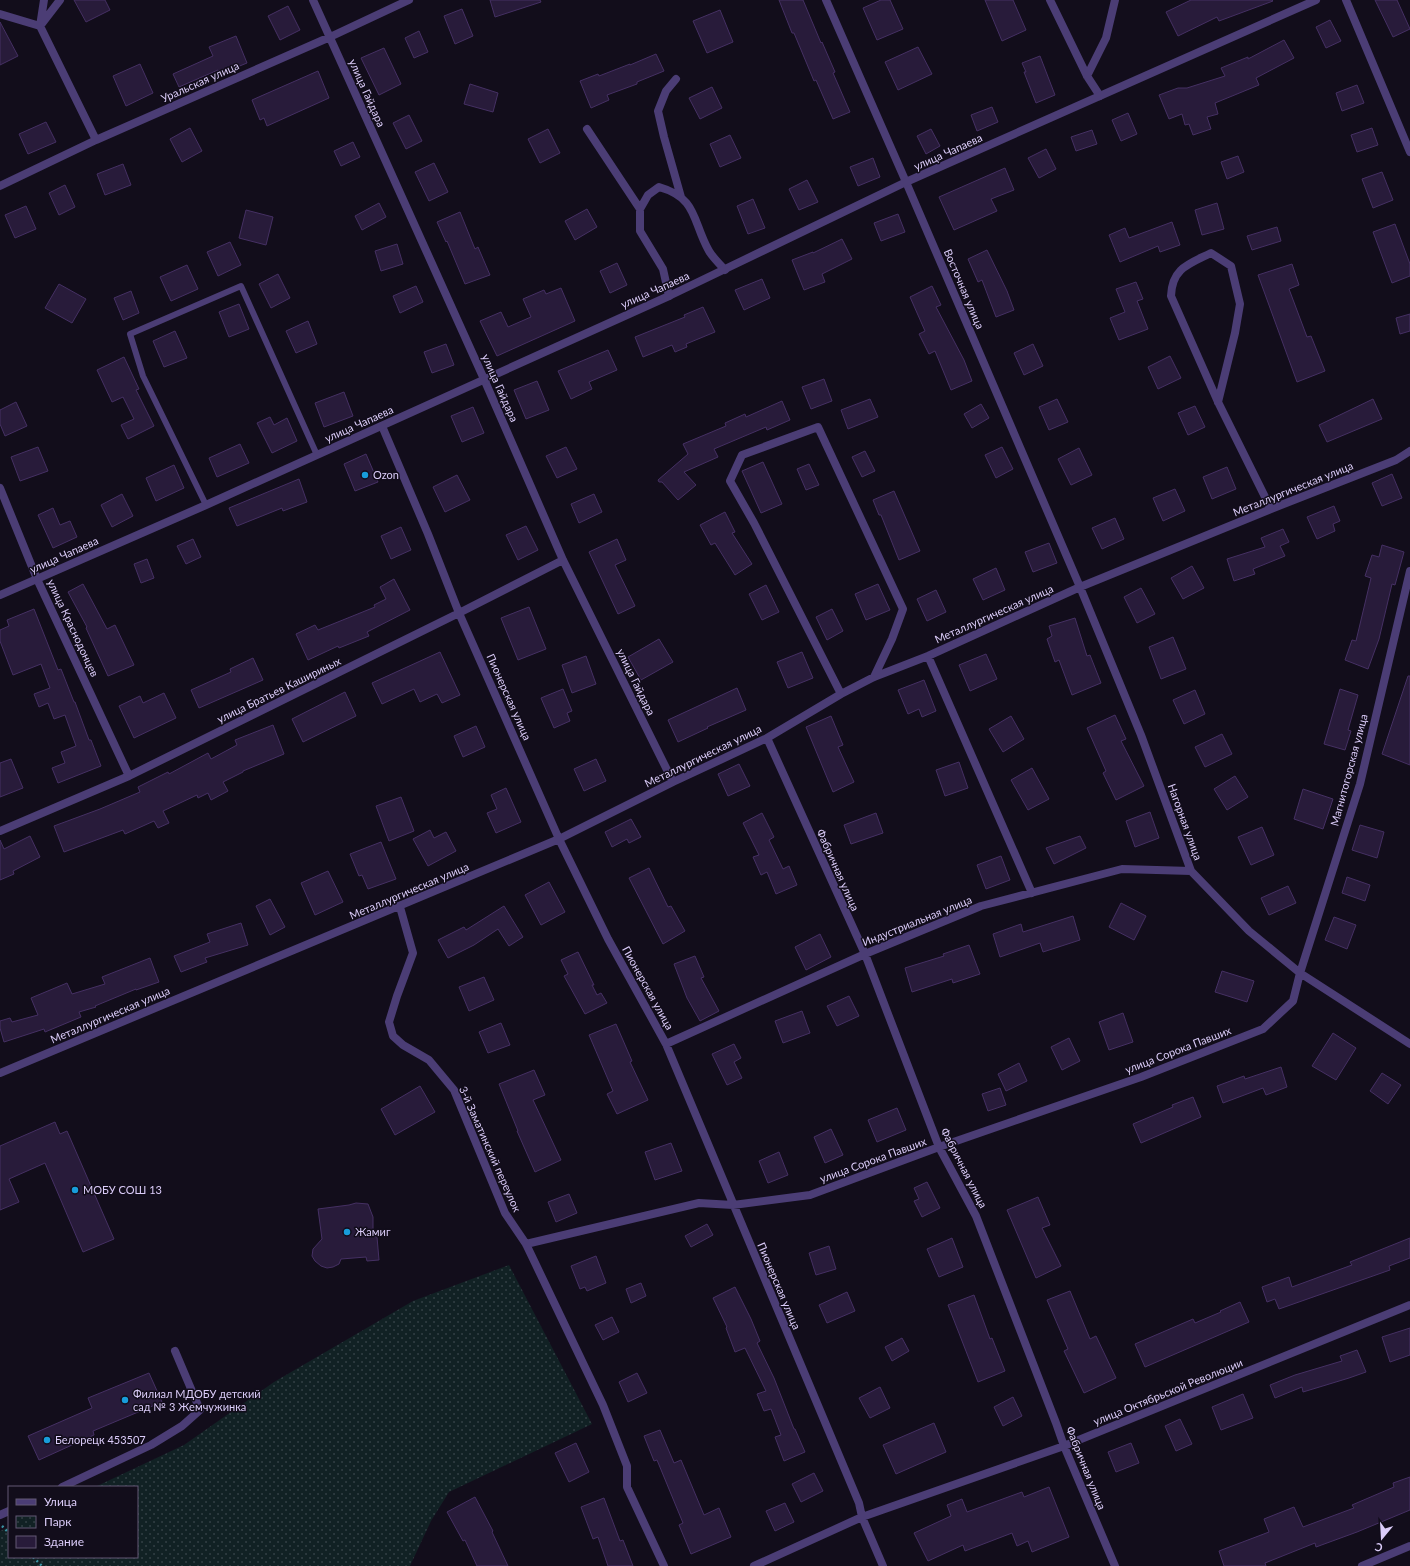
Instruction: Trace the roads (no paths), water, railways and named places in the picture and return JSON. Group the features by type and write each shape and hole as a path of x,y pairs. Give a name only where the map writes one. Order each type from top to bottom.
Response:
{"street":[{"path":"44,0 40,26 96,140"},
{"path":"40,26 60,0"},
{"name":"улица Гайдара","path":"313,0 484,379 563,560 673,782"},
{"name":"Уральская улица","path":"0,186 96,140 330,37 409,0"},
{"name":"Восточная улица","path":"826,0 1080,587"},
{"path":"1050,0 1087,76 1100,96"},
{"path":"1087,76 1106,38 1115,0"},
{"name":"улица Чапаева","path":"0,595 382,426 725,270 906,182 1316,0"},
{"path":"1346,0 1410,152"},
{"path":"0,14 40,26"},
{"path":"676,79 666,91 658,111 667,151 681,197"},
{"path":"587,129 640,208"},
{"path":"669,296 663,269 640,231 640,208 648,195 659,187 670,190 681,197 690,208 709,251 725,270"},
{"path":"1218,402 1235,333 1240,304 1231,266 1211,253 1180,269 1171,284 1170,296 1218,402 1271,509"},
{"name":"Пионерская улица","path":"382,426 428,534 459,613 559,839 608,939 666,1044 859,1503 862,1517 883,1566"},
{"path":"840,694 754,522 730,481 742,455 818,427 902,609 892,639 874,677"},
{"name":"Металлургическая улица","path":"0,1073 400,907 559,839 673,782 767,738 840,694 874,677 928,656 1080,587 1396,460 1410,451"},
{"name":"улица Краснодонцев","path":"0,488 38,579 129,776"},
{"name":"улица Братьев Кашириных","path":"0,831 129,776 563,560"},
{"name":"Магнитогорская улица","path":"1300,973 1360,784 1410,571"},
{"name":"Нагорная улица","path":"1080,587 1141,735 1191,871 1249,931 1300,973 1410,1044"},
{"path":"928,656 1032,893"},
{"name":"Фабричная улица","path":"767,738 864,954 940,1147 976,1216 1054,1416 1064,1446 1115,1566"},
{"name":"Индустриальная улица","path":"666,1044 864,954 981,906 1122,869 1191,871"},
{"name":"3-й Заматинский переулок","path":"400,907 413,953 389,1022 393,1036 402,1045 429,1060 454,1090 505,1213 526,1244 603,1405 627,1466 627,1487 664,1566"},
{"name":"улица Сорока Павших","path":"526,1244 699,1203 733,1206 810,1195 940,1147 1141,1078 1263,1029 1293,1001 1300,973"},
{"name":"улица Октябрьской Революции","path":"754,1566 862,1517 1064,1446 1410,1305"},
{"path":"64,1486 151,1445 182,1426 200,1410 175,1351"},
{"path":"1362,1566 1410,1546"}],"lane":[{"path":"206,505 143,376 130,334 241,286 317,455"}],"place":[{"name":"Ozon","path":"365,475"},
{"name":"МОБУ СОШ 13","path":"75,1190"},
{"name":"Жамиг","path":"347,1232"},
{"name":"Филиал МДОБУ детский сад № 3 Жемчужинка","path":"125,1400"},
{"name":"Белорецк 453507","path":"47,1440"}]}
